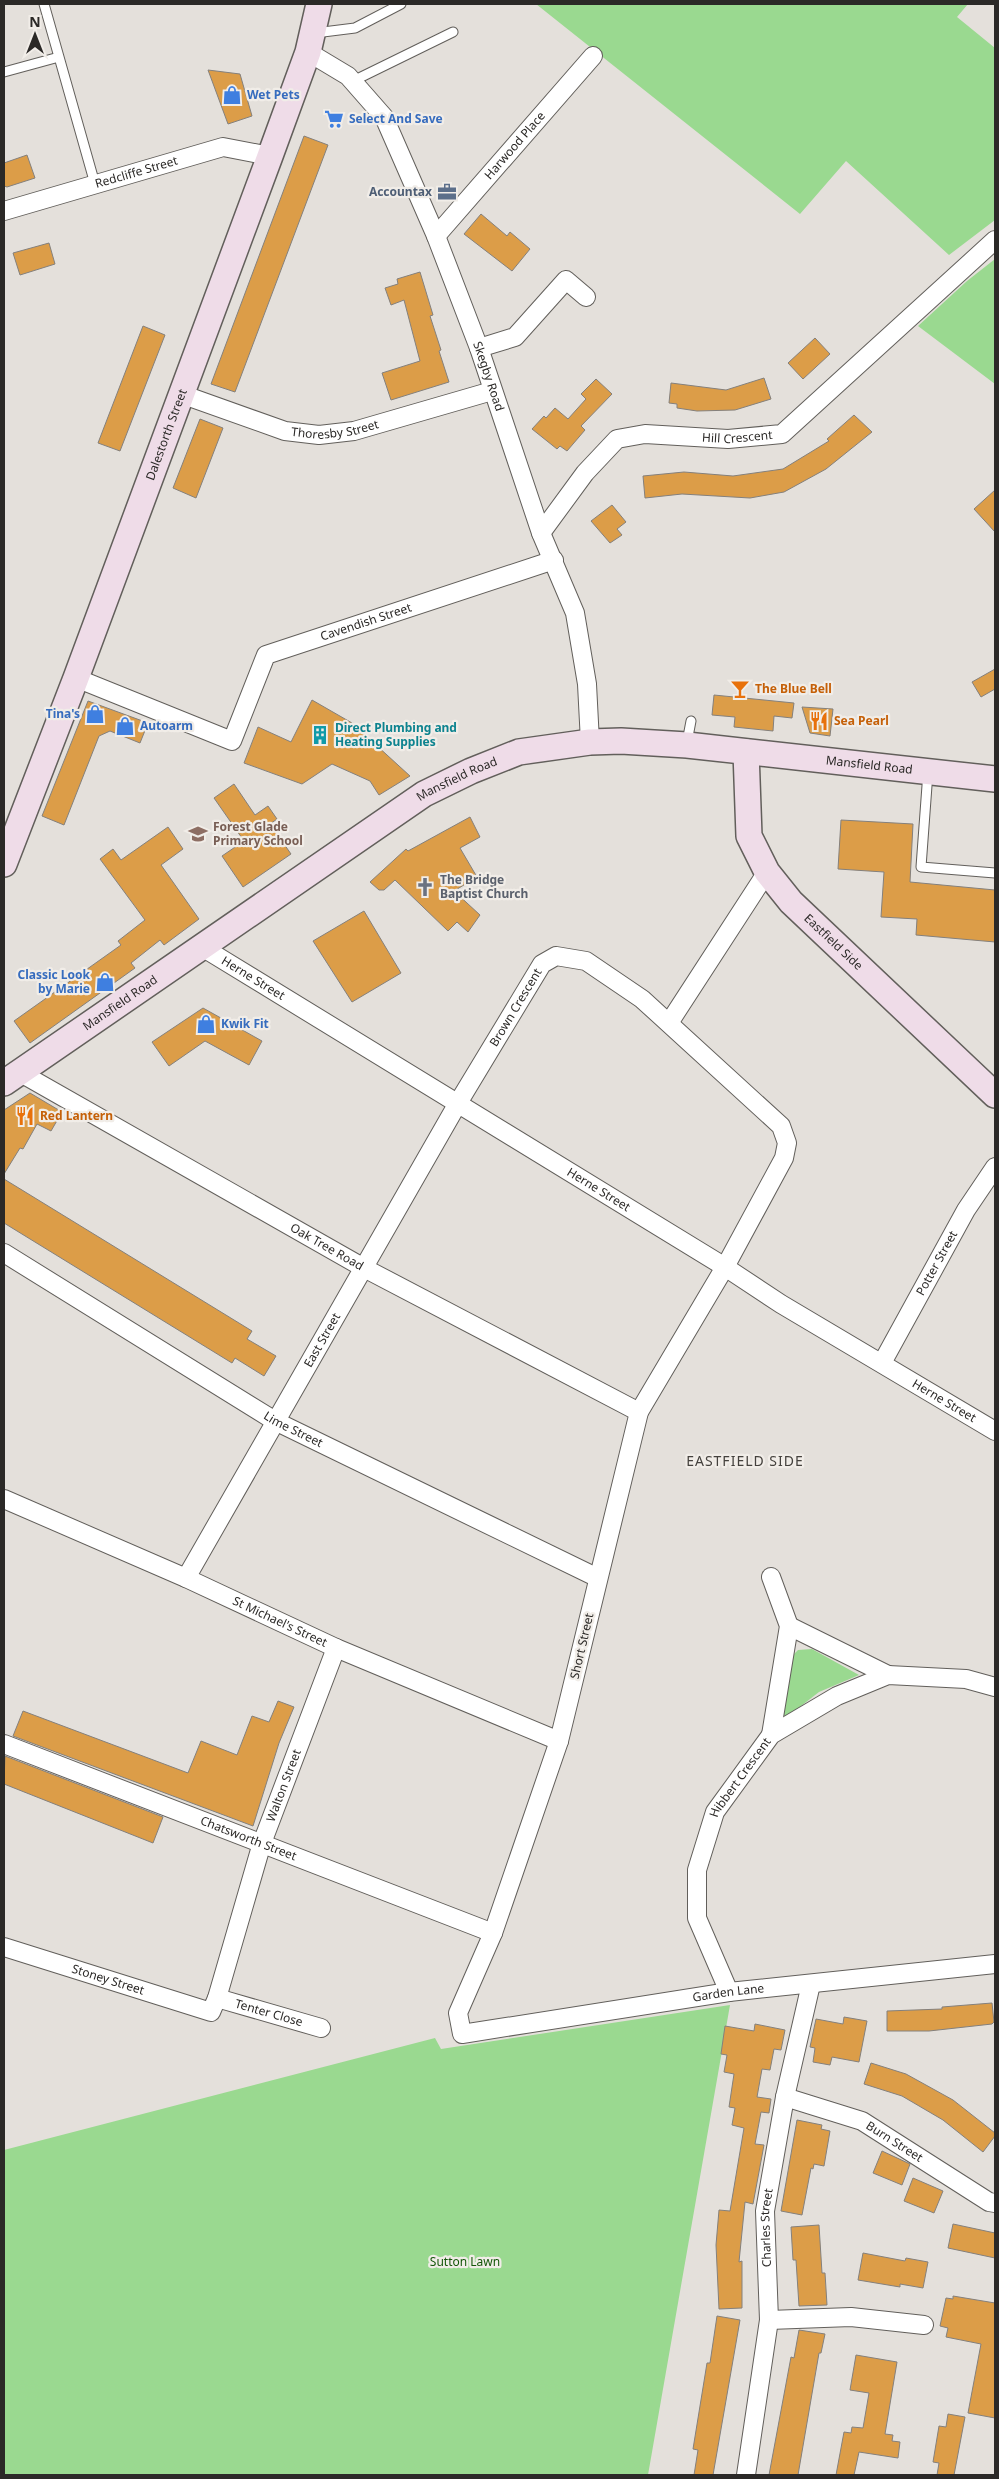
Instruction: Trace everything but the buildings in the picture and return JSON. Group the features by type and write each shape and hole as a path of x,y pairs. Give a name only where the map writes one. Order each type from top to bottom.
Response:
{"street":[{"name":"Dalestorth Street","path":"4,864 76,678 270,156 310,43 319,4"},
{"name":"Skegby Road","path":"310,43 348,76 384,117 436,236 479,348 541,533 575,613 587,684 590,742"},
{"name":"Harwood Place","path":"436,236 593,56"},
{"name":"Redcliffe Street","path":"4,211 223,147 270,156"},
{"name":"Hill Crescent","path":"541,533 586,473 617,439 645,434 728,439 782,434 995,240"},
{"path":"479,348 515,337 566,280 586,297"},
{"name":"Thoresby Street","path":"181,394 285,431 319,436 354,432 492,391"},
{"name":"Cavendish Street","path":"76,678 232,741 266,655 554,560"},
{"name":"Mansfield Road","path":"11,1078 424,794 472,771 519,752 590,742 621,741 689,733 746,752 995,780"},
{"name":"Eastfield Side","path":"746,752 749,836 767,872 791,902 992,1087"},
{"path":"669,1023 767,872"},
{"name":"Herne Street","path":"202,946 725,1267 781,1304 995,1431"},
{"name":"Brown Crescent","path":"458,1103 542,964 556,956 586,961 642,998 780,1126 787,1143 784,1158 725,1267"},
{"name":"Oak Tree Road","path":"11,1078 364,1268 639,1412"},
{"name":"East Street","path":"186,1578 458,1103"},
{"name":"Potter Street","path":"882,1363 966,1210 995,1167"},
{"name":"Lime Street","path":"4,1253 275,1422 598,1578"},
{"name":"Short Street","path":"462,2034 458,2013 493,1933 559,1741 639,1412 725,1267"},
{"name":"St Michael's Street","path":"4,1499 186,1578 336,1648 559,1741"},
{"path":"771,1577 789,1626 771,1736"},
{"path":"789,1626 888,1675"},
{"name":"Walton Street","path":"214,2005 262,1842 336,1648"},
{"name":"Hibbert Crescent","path":"729,1992 697,1918 697,1870 715,1812 771,1736 837,1696 888,1675 966,1680 995,1687"},
{"name":"Chatsworth Street","path":"4,1744 262,1842 493,1933"},
{"name":"Stoney Street","path":"4,1948 214,2005"},
{"name":"Garden Lane","path":"462,2034 729,1992 995,1964"},
{"name":"Charles Street","path":"746,2475 769,2320 765,2211 785,2097 811,1984"},
{"name":"Tenter Close","path":"214,2005 321,2028"},
{"name":"Burn Street","path":"785,2097 862,2121 939,2172 989,2202 995,2203"},
{"path":"769,2320 850,2316 924,2325"}],"lane":[{"path":"44,4 95,184"},
{"path":"310,43 355,28 401,4"},
{"path":"353,81 454,32"},
{"path":"4,72 59,57"},
{"path":"928,772 921,868 995,872"}],"green space":[{"path":"536,4 968,4 957,17 995,48 995,220 949,255 846,161 800,214"},
{"path":"995,259 995,384 918,326 967,281"},
{"path":"812,1649 859,1675 819,1692 783,1720 793,1655 798,1650"},
{"name":"Sutton Lawn","path":"730,2005 648,2475 4,2475 4,2150 435,2038 441,2049"}],"place":[{"name":"Wet Pets","path":"232,95"},
{"name":"Select And Save","path":"334,119"},
{"name":"Accountax","path":"447,192"},
{"name":"The Blue Bell","path":"740,689"},
{"name":"Tina's","path":"95,714"},
{"name":"Sea Pearl","path":"819,721"},
{"name":"Autoarm","path":"125,726"},
{"name":"Direct Plumbing and Heating Supplies","path":"320,735"},
{"name":"Forest Glade Primary School","path":"198,834"},
{"name":"The Bridge Baptist Church","path":"425,887"},
{"name":"Classic Look by Marie","path":"105,982"},
{"name":"Kwik Fit","path":"206,1024"},
{"name":"Red Lantern","path":"25,1116"}],"district":[{"name":"EASTFIELD SIDE","path":"745,1461"}]}
